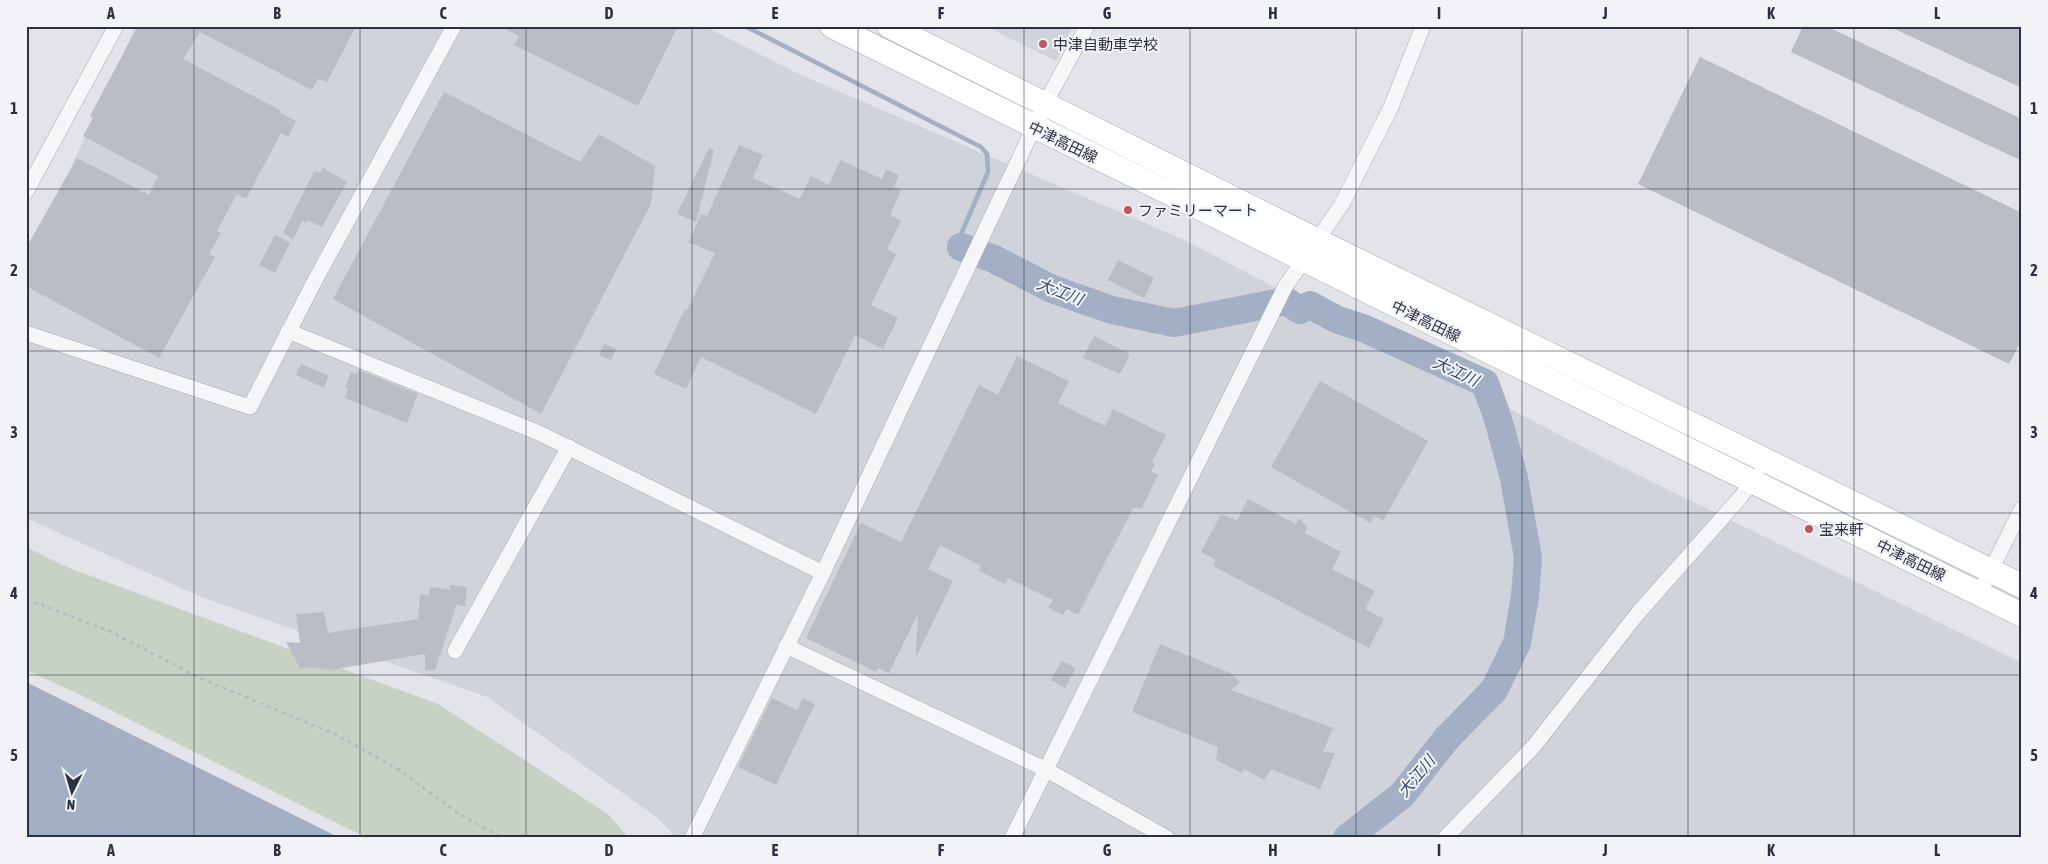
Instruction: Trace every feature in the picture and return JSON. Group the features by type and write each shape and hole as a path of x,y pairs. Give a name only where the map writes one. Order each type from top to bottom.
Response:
{"main road":[{"name":"中津高田線","path":"832,26 2022,615"},
{"name":"中津高田線","path":"889,26 1318,241 2022,586"}],"street":[{"path":"26,192 116,26"},
{"path":"26,333 250,407 288,331 454,26"},
{"path":"692,838 822,573 1045,104 1087,26"},
{"path":"1012,838 1280,296 1302,260 1318,241 1342,204 1392,108 1424,26"},
{"path":"288,331 539,433 822,573"},
{"path":"455,651 569,447"},
{"path":"1446,838 1534,746 1650,598 1753,482 1767,461"},
{"path":"1979,594 2022,508"},
{"path":"786,646 1045,769 1168,838"}],"path":[{"path":"26,599 109,631 200,678 337,735 398,769 459,814 503,838"}],"shaded area":[{"path":"136,26 704,26 801,75 1182,239 1622,467 2022,663 2022,838 677,838 655,816 487,697 201,597 26,518 26,265"},
{"name":"中津自動車学校","path":"985,26 1073,26 1056,61"},
{"path":"26,547 69,568 438,704 608,814 629,838 367,838 83,696 26,670"}],"water":[{"path":"26,682 340,838 26,838"}],"building":[{"path":"138,26 356,26 327,82 318,79 312,90 200,32 183,59 280,110 279,112 296,121 288,137 281,133 246,199 237,194 217,231 221,233 209,254 215,257 159,358 26,286 26,248 77,158 149,195 158,176 83,136 93,118 90,116"},
{"path":"500,26 678,26 638,106 514,45 519,36"},
{"path":"1803,26 1826,26 2022,119 2022,161 1791,52"},
{"path":"1888,26 2022,26 2022,88"},
{"path":"1700,57 2022,213 2022,339 2009,364 1638,184"},
{"path":"444,92 580,162 599,134 655,166 651,204 541,414 333,299"},
{"path":"739,145 763,155 753,178 800,199 811,176 829,185 840,160 882,179 886,169 899,175 894,187 901,190 890,215 901,221 887,249 896,254 871,305 898,318 883,349 855,335 816,414 701,357 686,389 654,374 684,311 687,310 715,253 689,242 701,214 707,216"},
{"path":"709,148 714,150 696,222 677,214"},
{"path":"323,168 347,182 322,227 308,220 306,223 302,221 293,239 283,233 314,172 321,172"},
{"path":"275,235 290,243 275,273 259,265"},
{"path":"1118,260 1154,278 1144,298 1108,280"},
{"path":"1094,336 1130,354 1120,374 1083,358"},
{"path":"604,343 616,349 611,360 599,355"},
{"path":"1017,356 1069,381 1058,403 1105,426 1113,409 1166,435 1152,462 1155,464 1151,472 1158,475 1142,508 1133,508 1078,615 1067,609 1063,615 1048,608 1053,600 1008,578 1005,584 979,571 981,566 940,545 928,569 953,581 916,657 918,614 889,673 878,668 876,672 806,638 861,523 901,542 979,385 998,395"},
{"path":"301,364 329,376 324,388 296,375"},
{"path":"359,370 418,394 407,423 345,398 348,389 345,388 351,372 357,374"},
{"path":"1320,381 1428,441 1383,521 1374,516 1370,523 1271,467"},
{"path":"1248,499 1296,524 1298,518 1307,526 1305,533 1341,552 1332,569 1375,591 1365,609 1384,619 1369,648 1213,566 1216,560 1201,552 1221,514 1237,521"},
{"path":"450,585 467,587 465,607 457,604 435,670 425,670 425,654 330,670 312,667 300,668 286,642 300,643 296,614 324,612 328,633 418,619 420,594 429,595 430,587 450,589"},
{"path":"1160,644 1230,673 1240,682 1231,690 1333,728 1323,752 1335,753 1320,789 1271,769 1264,780 1244,769 1242,773 1216,760 1218,747 1132,712"},
{"path":"1062,661 1076,668 1065,688 1051,680"},
{"path":"772,698 797,710 803,698 815,704 776,785 738,767"}],"waterway":[{"path":"745,26 981,147 987,154 988,172 962,232 961,247"},
{"name":"大江川","path":"961,247 994,259 1052,289 1112,310 1174,323 1286,301 1300,310 1310,305 1338,320 1363,328 1485,383 1498,419 1514,478 1528,558 1525,596 1517,643 1494,690 1447,738 1402,795 1347,838"}],"place":[{"name":"中津自動車学校","path":"1043,44"},
{"name":"ファミリーマート","path":"1128,210"},
{"name":"宝来軒","path":"1809,529"}]}
